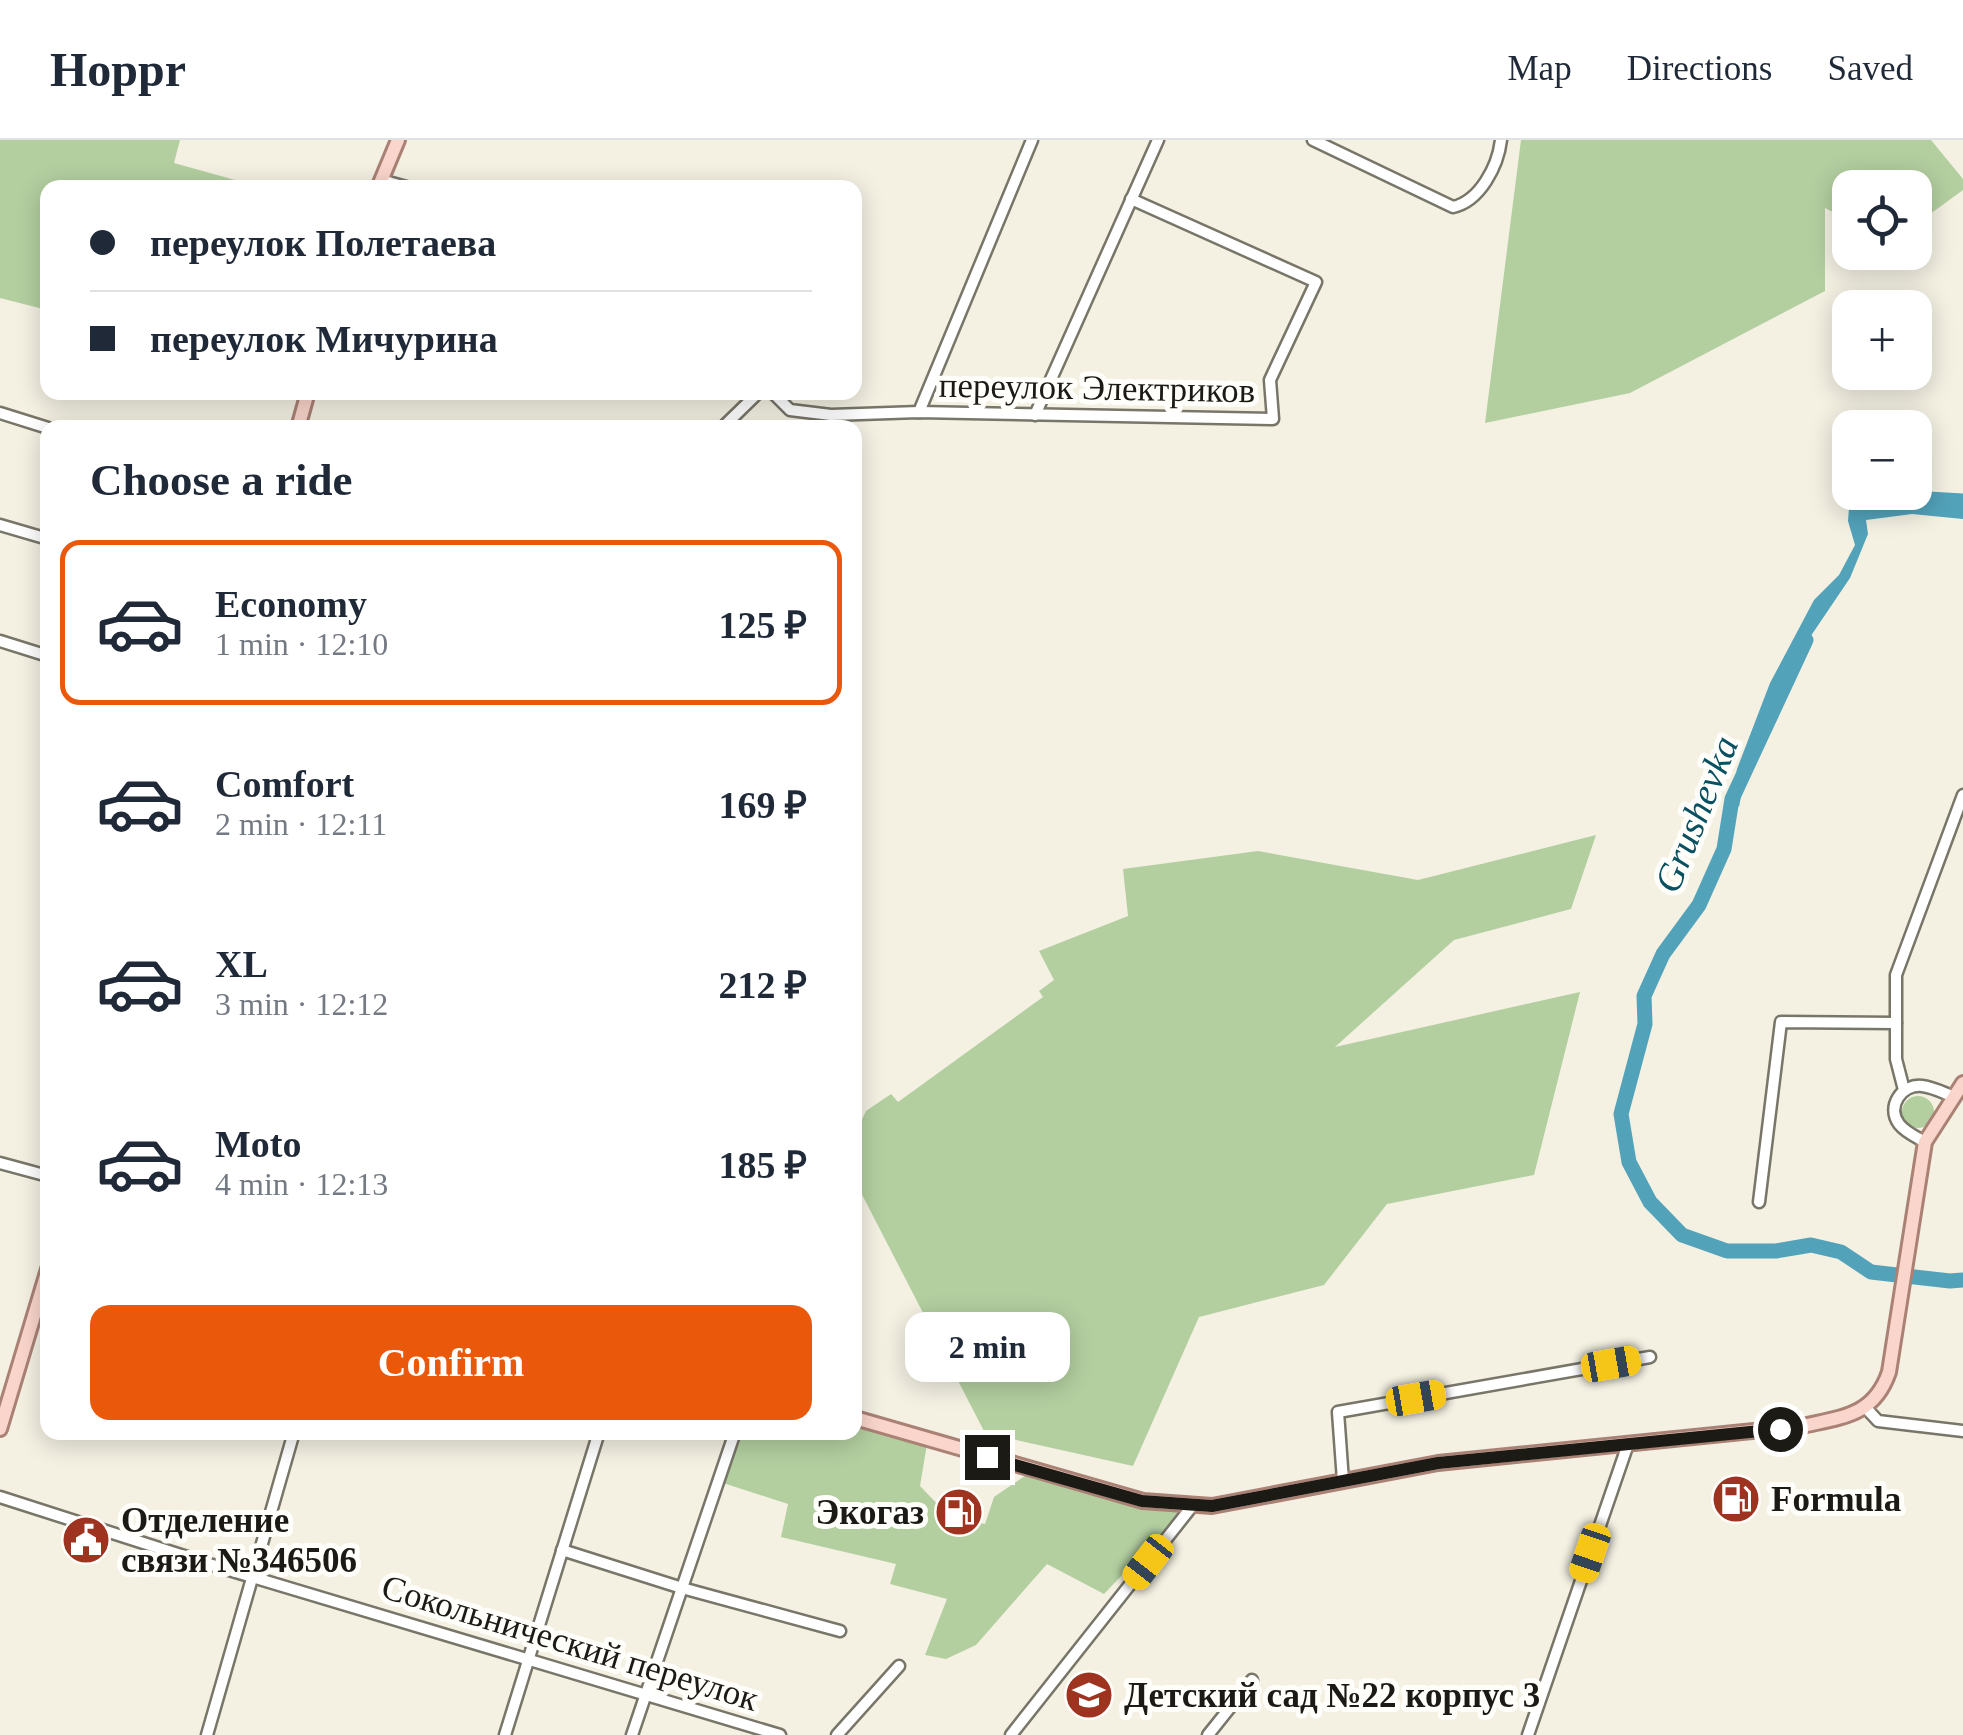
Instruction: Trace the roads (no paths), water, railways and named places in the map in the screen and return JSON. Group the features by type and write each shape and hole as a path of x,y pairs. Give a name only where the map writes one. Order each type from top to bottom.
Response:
{"main road":[{"path":"382,180 398,140"},
{"path":"862,1420 1142,1501 1212,1506 1438,1463 1802,1426 1852,1415 1883,1388 1925,1142 1963,1083"},
{"path":"0,1429 40,1296"}],"street":[{"path":"919,412 1032,140"},
{"path":"1035,416 1158,140"},
{"path":"1314,140 1453,207 1467,204 1479,191 1500,152 1501,140"},
{"name":"переулок Электриков","path":"780,400 790,410 831,415 919,412 1273,419 1270,380 1316,282 1132,199"},
{"path":"730,420 751,400"},
{"path":"0,413 40,426"},
{"path":"0,525 40,537"},
{"path":"0,641 40,654"},
{"path":"1904,1090 1896,1059 1896,975 1963,795"},
{"path":"1759,1202 1781,1022 1896,1022"},
{"path":"1925,1142 1896,1118 1896,1101 1904,1090 1918,1085 1952,1096"},
{"path":"0,1163 40,1174"},
{"path":"1343,1481 1338,1412 1650,1356"},
{"path":"1865,1407 1878,1422 1963,1430"},
{"path":"207,1735 292,1440"},
{"path":"505,1735 596,1440"},
{"path":"632,1735 731,1440"},
{"path":"1528,1735 1628,1444"},
{"name":"Сокольнический переулок","path":"0,1496 780,1735"},
{"path":"1011,1735 1194,1505"},
{"path":"562,1550 840,1631"},
{"path":"837,1735 898,1666"},
{"path":"1208,1735 1252,1680"}],"water":[{"path":"1932,499 1963,500 1963,519 1912,514 1866,520 1868,534 1850,578 1800,652 1746,769 1739,807 1732,799 1737,769 1770,683 1814,600 1839,575 1855,545 1849,510 1932,510"}],"waterway":[{"name":"Grushevka","path":"1932,499 1963,501"},
{"name":"Grushevka","path":"1806,640 1732,799 1724,849 1699,905 1663,954 1644,996 1645,1024 1621,1114 1629,1162 1650,1202 1682,1235 1727,1251 1776,1251 1811,1245 1841,1252 1871,1272 1963,1280"}],"place":[{"name":"Formula","path":"1736,1499"},
{"name":"Экогаз","path":"959,1512"},
{"name":"Отделение связи №346506","path":"86,1540"},
{"name":"Детский сад №22 корпус 3","path":"1089,1695"}]}
